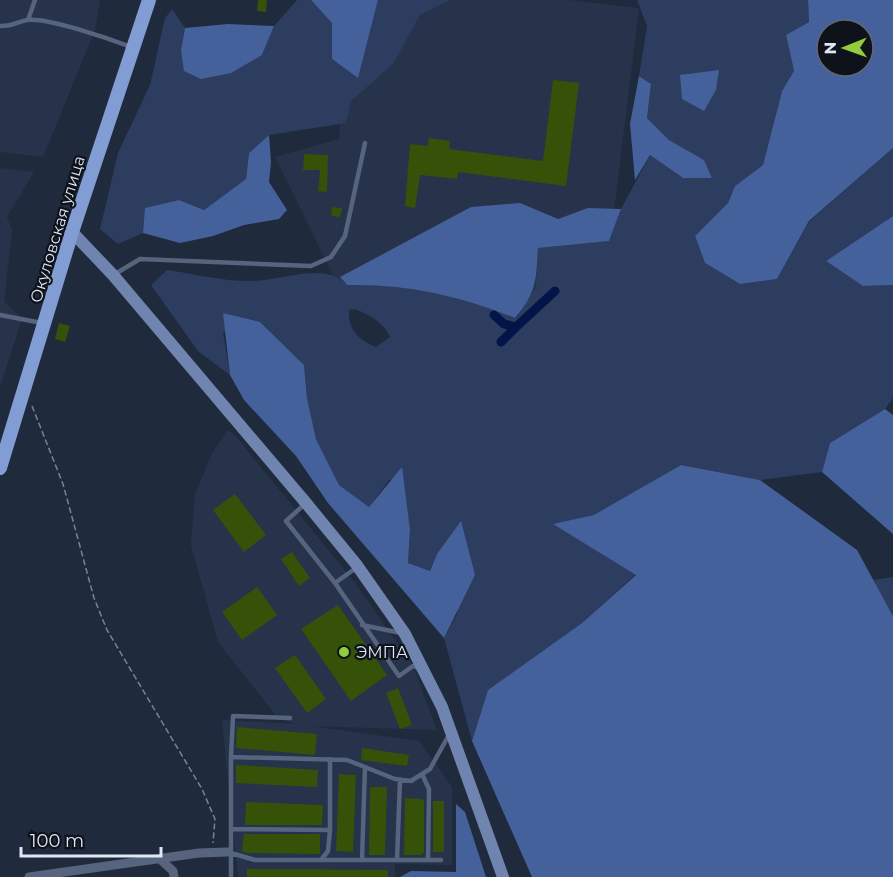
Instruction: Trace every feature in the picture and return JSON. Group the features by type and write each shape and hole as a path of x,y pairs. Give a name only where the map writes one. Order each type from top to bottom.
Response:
{"main road":[{"name":"Окуловская улица","path":"0,468 72,232 149,0"},
{"path":"72,232 113,275 306,503 357,567 405,634 425,670 451,731 503,877"}],"street":[{"path":"29,877 213,852 230,852"},
{"path":"161,860 173,871 174,877"}],"lane":[{"path":"28,20 35,0"},
{"path":"0,26 8,27 28,20 93,33 133,48"},
{"path":"113,275 140,259 311,266 330,257 345,236 365,143"},
{"path":"0,315 45,323"},
{"path":"306,503 286,521 399,676 413,666 425,670"},
{"path":"334,584 357,567"},
{"path":"363,625 405,634"},
{"path":"231,877 229,868 232,830 233,716 290,718"},
{"path":"231,757 346,759 400,780 411,781 430,769 451,731"},
{"path":"321,860 328,851 330,830 330,759"},
{"path":"362,860 365,767"},
{"path":"422,774 429,789 428,860"},
{"path":"397,860 400,780"},
{"path":"232,830 330,830"},
{"path":"230,852 255,860 441,860"}],"path":[{"path":"31,400 63,484 107,630 202,789 215,819 213,852"}],"shaded area":[{"path":"0,0 100,0 95,30 43,157 0,152"},
{"path":"297,0 311,0 332,23 332,59 358,77 378,0 450,0 420,15 393,64 351,101 346,123 269,135 249,153 246,179 204,210 179,200 146,208 143,233 118,244 100,229 118,153 150,85 165,18 172,9 185,28 181,50 262,55 274,26"},
{"path":"311,0 378,0 358,78 332,59 332,23"},
{"path":"378,0 569,0 639,8 602,310 338,285 275,157 339,139 343,85"},
{"path":"637,0 808,0 809,22 786,35 794,71 782,91 763,165 735,186 728,203 695,236 705,263 740,284 777,279 809,222 893,148 893,216 826,261 863,286 893,285 893,398 885,409 830,443 822,472 760,480 681,465 594,516 554,524 636,574 582,623 488,690 472,741 444,638 457,614 437,554 430,571 408,563 410,530 390,479 369,507 339,485 316,439 307,398 304,365 260,322 223,332 230,375 198,351 151,285 167,270 243,281 303,274 328,274 347,285 413,289 474,303 516,318 536,287 538,248 609,241 621,209 650,155 683,178 712,178 704,160 669,140 647,118 651,84 639,76 647,26","holes":["355,309 380,323 390,337 376,347 364,341 355,333 350,323 349,310"]},
{"path":"808,0 893,0 893,148 809,221 777,279 740,284 705,263 695,236 728,203 735,186 763,165 782,91 794,71 786,35 809,22"},
{"path":"228,24 274,26 262,55 231,73 201,79 184,71 181,50 185,28"},
{"path":"719,70 716,90 704,111 682,99 680,75"},
{"path":"639,76 651,84 647,118 669,140 704,160 712,178 683,178 650,155 635,180 630,124"},
{"path":"269,135 271,162 269,182 287,210 279,219 244,225 213,236 180,243 143,233 145,208 179,200 204,210 246,179 249,153"},
{"path":"0,168 34,172 7,217 12,230 4,301 22,319 0,387"},
{"path":"520,203 558,219 588,208 621,209 609,241 538,248 534,285 528,301 515,318 474,303 413,289 347,285 340,277 471,207"},
{"path":"893,216 893,285 863,286 826,261"},
{"path":"223,313 260,322 304,365 307,398 316,439 339,485 369,507 402,467 410,530 408,563 430,571 437,554 461,521 475,575 444,638 328,503 296,456 244,400 230,375"},
{"path":"885,409 893,415 893,534 822,472 830,443"},
{"path":"227,431 233,433 356,584 413,666 437,730 310,726 419,741 452,787 452,865 395,864 395,877 238,877 222,720 297,724 279,719 218,642 191,545 195,495 212,453"},
{"path":"681,465 760,480 857,550 893,616 893,877 532,877 472,741 488,690 582,623 636,575 553,524 594,515"},
{"path":"893,577 893,616 873,580"},
{"path":"456,804 465,812 486,877 400,877 411,871 456,872"}],"building":[{"path":"258,0 267,0 266,12 257,11"},
{"path":"553,80 579,83 566,186 458,172 457,179 420,175 415,208 405,206 410,144 428,146 429,138 450,141 449,149 543,161"},
{"path":"304,154 328,155 327,192 318,191 320,170 303,170"},
{"path":"332,207 342,208 340,217 331,216"},
{"path":"59,323 70,326 65,342 55,339"},
{"path":"235,494 266,535 244,552 213,510"},
{"path":"292,552 310,578 299,586 281,559"},
{"path":"257,587 277,615 242,640 222,612"},
{"name":"ЭМПА","path":"338,605 387,675 351,701 301,629"},
{"path":"295,655 326,699 307,713 275,668"},
{"path":"398,688 412,725 400,729 386,693"},
{"path":"237,727 317,734 315,755 236,748"},
{"path":"362,748 409,755 407,766 361,760"},
{"path":"236,765 318,770 317,787 236,783"},
{"path":"339,774 356,775 353,852 336,851"},
{"path":"370,787 387,787 385,855 369,855"},
{"path":"405,798 424,801 424,852 421,855 404,855"},
{"path":"433,801 444,801 444,852 433,852"},
{"path":"246,802 323,805 322,825 245,825"},
{"path":"244,834 320,834 320,854 247,853 242,851"},
{"path":"247,869 388,870 388,877 247,877"}],"waterway":[{"path":"494,315 504,324 516,327 555,291"},
{"path":"501,342 516,327"}],"place":[{"name":"ЭМПА","path":"344,652"}]}
